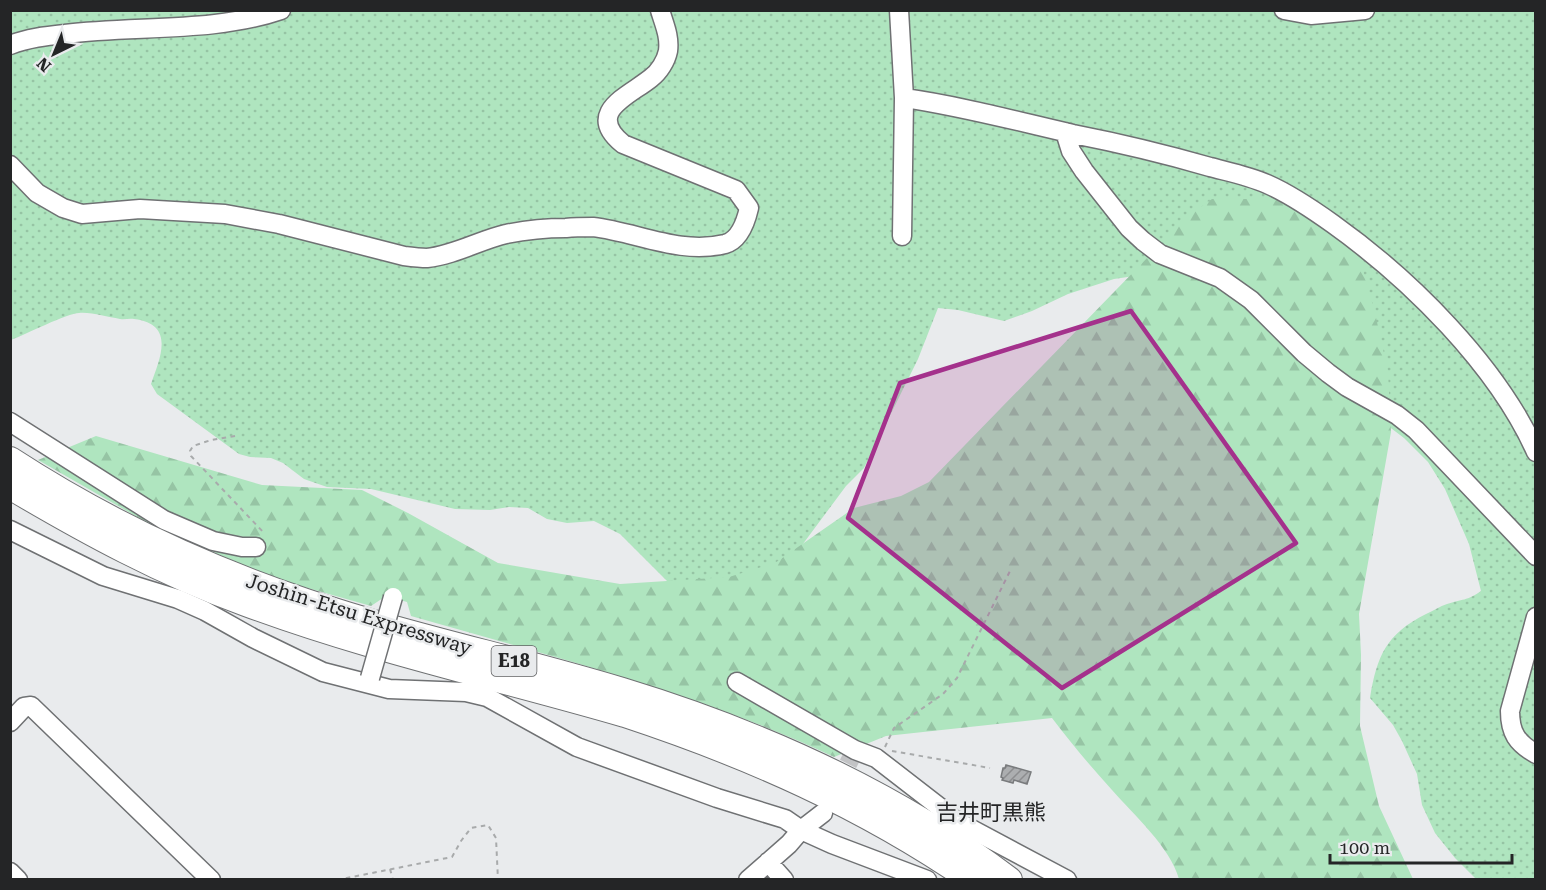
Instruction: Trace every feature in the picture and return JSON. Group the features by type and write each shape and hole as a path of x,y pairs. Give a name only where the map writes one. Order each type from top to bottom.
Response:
{"highway":[{"name":"Joshin-Etsu Expressway","path":"25,451 65,493 154,541 254,583 362,620 621,691 724,725 832,773 911,815 1009,879"},
{"name":"Joshin-Etsu Expressway","path":"10,486 138,557 244,603 354,639 625,714 765,765 812,786 890,827 972,879"}],"street":[{"path":"10,45 24,39 103,29 179,26 240,20 281,10"},
{"path":"10,165 37,193 63,208 82,214 140,209 225,214 279,224 404,256 425,258 506,234 567,227 594,228 672,245 711,246 728,243 739,233 746,222 749,208 736,190 623,144 613,136 609,129 609,111 631,90 652,78 668,52 669,36 660,10"},
{"path":"899,10 904,98 902,236"},
{"path":"1284,10 1311,15 1365,10"},
{"path":"904,98 953,105 1156,151 1266,184 1318,213 1355,239 1385,265 1458,335 1500,390 1523,425 1536,452"},
{"path":"1065,132 1071,151 1084,171 1129,228 1143,242 1160,254 1220,278 1251,300 1304,353 1328,373 1347,387 1397,415 1416,430 1536,556"},
{"path":"10,422 25,451 213,541 242,547 256,547"},
{"path":"10,530 103,576 178,599 205,611 253,638 323,672 370,681 389,689 466,692 487,697 577,747 717,798 785,819 801,830 832,844 927,879"},
{"path":"370,681 393,597"},
{"path":"1536,617 1510,711 1510,726 1517,738 1536,754"},
{"path":"737,682 855,750 876,758 960,822 1067,879"},
{"path":"10,722 24,707 32,706 211,879"},
{"path":"748,879 823,813"},
{"path":"768,862 784,879"},
{"path":"10,872 18,879"}],"path":[{"path":"235,436 211,440 193,446 190,451 191,456 267,536 268,543 256,547"},
{"path":"990,768 883,749 894,728 944,694 957,678 1011,569"},
{"path":"338,879 452,857 471,828 488,825 496,838 498,879"},
{"path":"390,869 393,879"}],"highlighted area":[{"path":"1131,311 1296,543 1062,688 848,518 900,383"}],"green space":[{"path":"11,11 1535,11 1535,879 1476,879 1455,858 1435,833 1422,805 1417,774 1402,741 1393,725 1370,698 1380,658 1401,630 1439,607 1468,598 1481,591 1469,544 1445,489 1428,462 1404,438 1363,407 1162,272 1114,279 1068,294 1004,321 958,310 938,308 918,359 864,468 846,486 791,560 694,608 620,534 594,521 567,523 547,519 528,508 455,509 371,489 327,487 304,479 283,463 271,458 239,454 157,394 151,384 162,344 156,328 147,322 79,313 56,320 11,340"},
{"path":"1212,199 1275,199 1309,205 1332,226 1362,267 1388,372 1391,432 1359,614 1360,726 1379,806 1413,879 1179,879 1160,843 1089,764 1052,718 886,736 834,757 783,734 679,695 411,616 407,602 386,596 371,606 276,579 153,526 38,460 96,436 262,485 362,490 498,563 620,584 729,577 775,563 854,508 901,496 929,482 1187,217"}],"building":[{"path":"1006,765 1031,772 1027,784 1014,780 1013,783 1002,780 1003,768"}],"tunnel":[{"path":"836,788 855,750"}],"district":[{"name":"吉井町黒熊","path":"991,812"}]}
